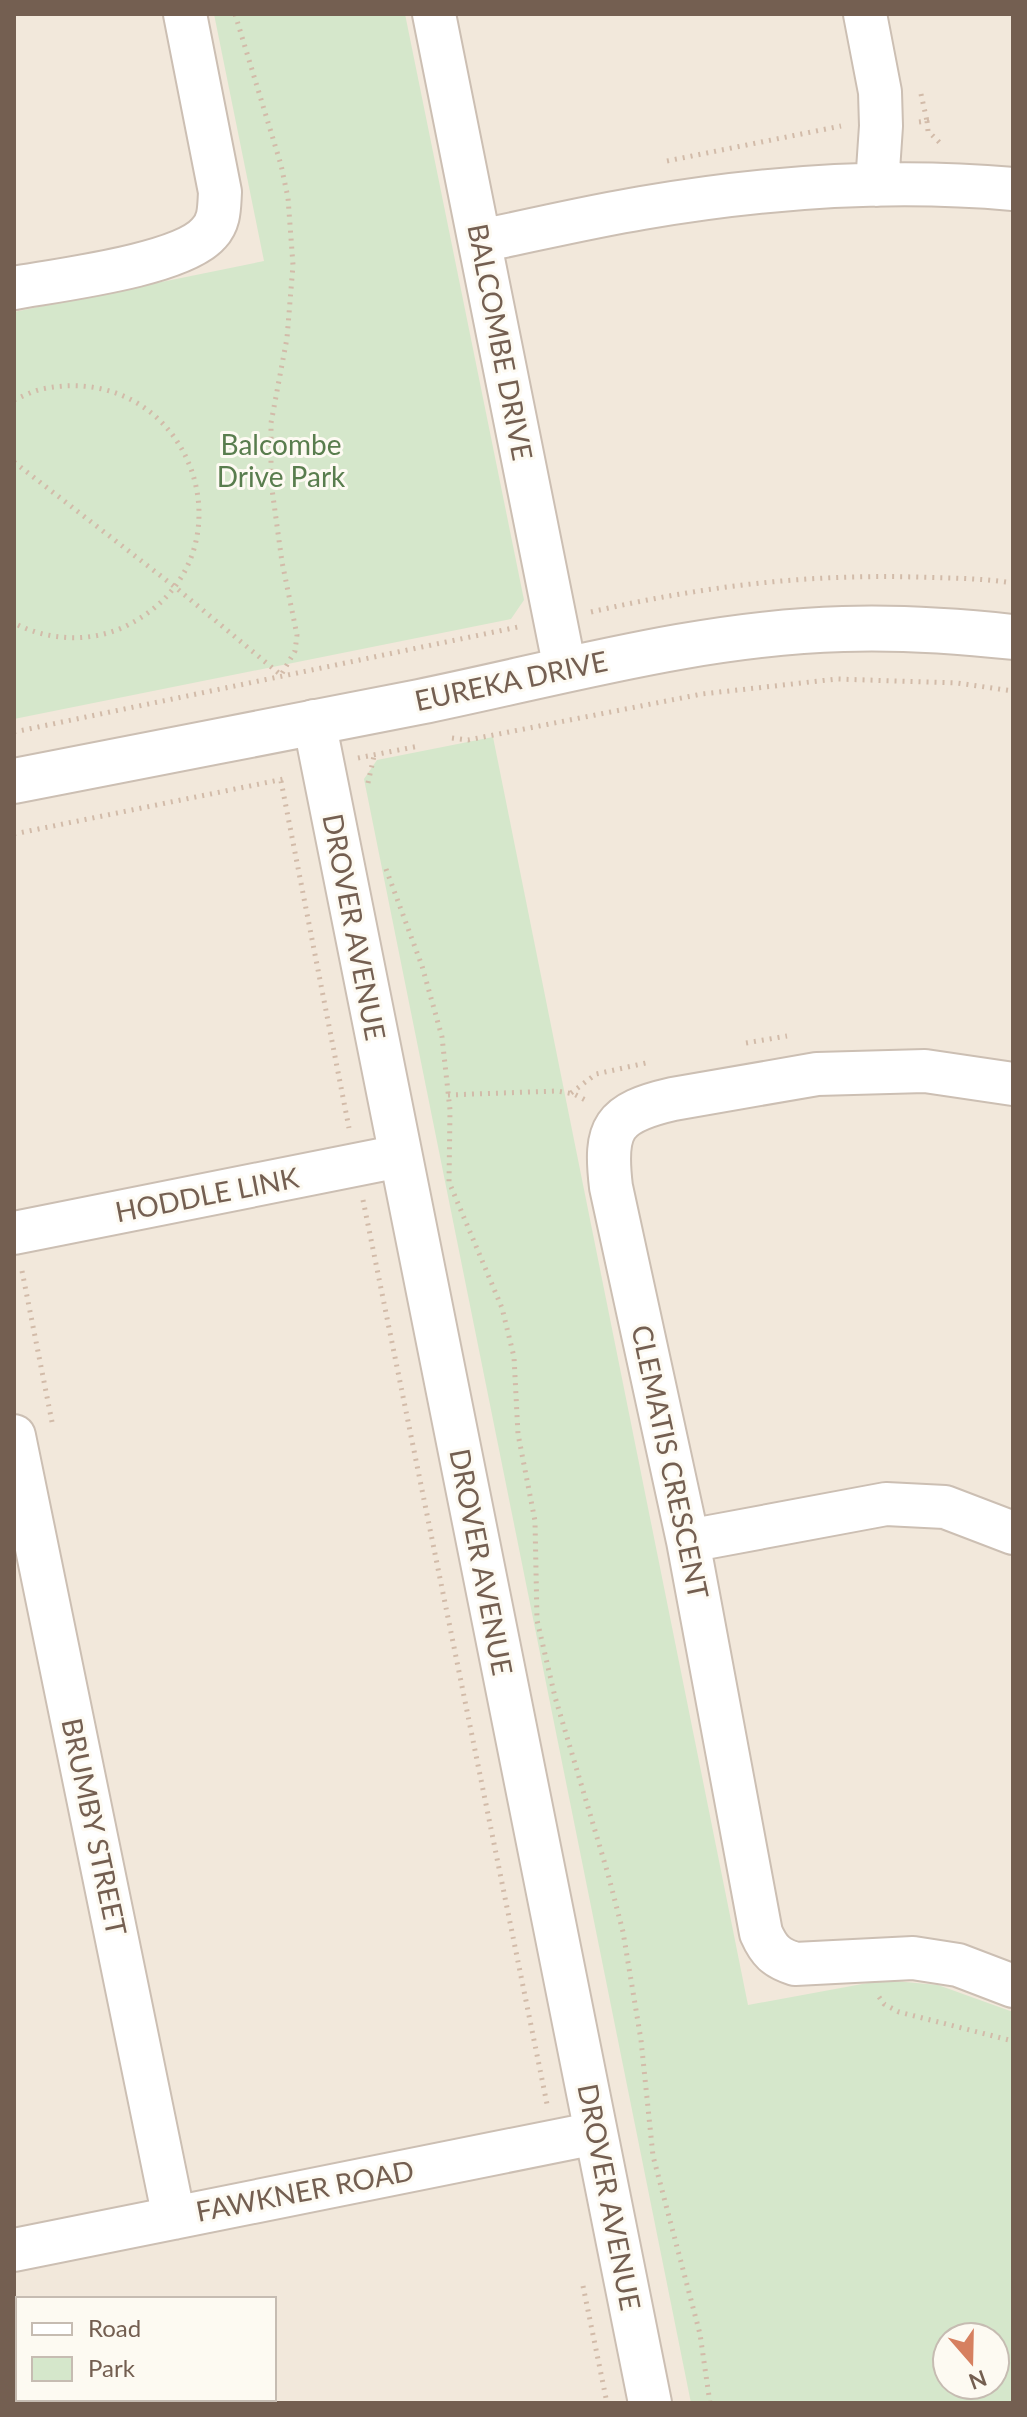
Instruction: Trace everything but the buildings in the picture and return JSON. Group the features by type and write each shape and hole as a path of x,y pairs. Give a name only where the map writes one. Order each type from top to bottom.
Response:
{"street":[{"path":"14,288 168,257 209,234 219,218 220,192 185,14"},
{"name":"BALCOMBE DRIVE","path":"434,14 565,669"},
{"path":"865,14 880,92 877,185"},
{"path":"480,241 642,208 801,189 877,185 1013,189"},
{"name":"EUREKA DRIVE","path":"14,781 417,702 656,650 726,639 842,629 905,629 1013,637"},
{"name":"DROVER AVENUE","path":"314,721 650,2403"},
{"name":"CLEMATIS CRESCENT","path":"1013,1084 925,1071 817,1074 654,1103 621,1120 610,1135 607,1155 611,1187 688,1541 761,1933 778,1959 795,1964 913,1958 958,1965 1013,1986"},
{"name":"HODDLE LINK","path":"14,1233 400,1156"},
{"name":"BRUMBY STREET","path":"14,1436 174,2218"},
{"path":"688,1541 886,1504 945,1507 1013,1533"},
{"name":"FAWKNER ROAD","path":"14,2250 596,2133"}],"path":[{"path":"235,14 281,165 288,198 293,265 287,338 271,423 271,482 282,562 297,635 295,651 281,675"},
{"path":"14,400 40,389 78,385 117,393 151,411 178,440 195,475 200,514 193,552 175,587 146,616 110,633 69,639 30,632 14,623"},
{"path":"14,462 175,587 281,675"},
{"path":"14,732 632,602 734,584 851,575 987,579 1013,583"},
{"path":"468,740 702,694 837,679 957,683 1013,691"},
{"path":"366,793 374,756"},
{"path":"14,834 281,781 322,764"},
{"path":"281,781 554,2141"},
{"path":"382,859 398,896 442,1037 448,1095 449,1182 502,1308 514,1357 518,1434 535,1521 537,1620 623,1932 639,2028 653,2156 700,2334 710,2403"},
{"path":"448,1095 557,1091"},
{"path":"865,1961 876,1994 884,2004 899,2012 1013,2041"}],"shaded area":[{"path":"14,14 1013,14 1013,2403 14,2403"}],"green space":[{"name":"Balcombe Drive Park","path":"214,14 405,14 524,600 511,619 14,719 14,312 264,261"},
{"path":"493,737 748,2005 884,1980 938,1985 1013,2012 1013,2403 691,2403 364,779 377,760"}]}
